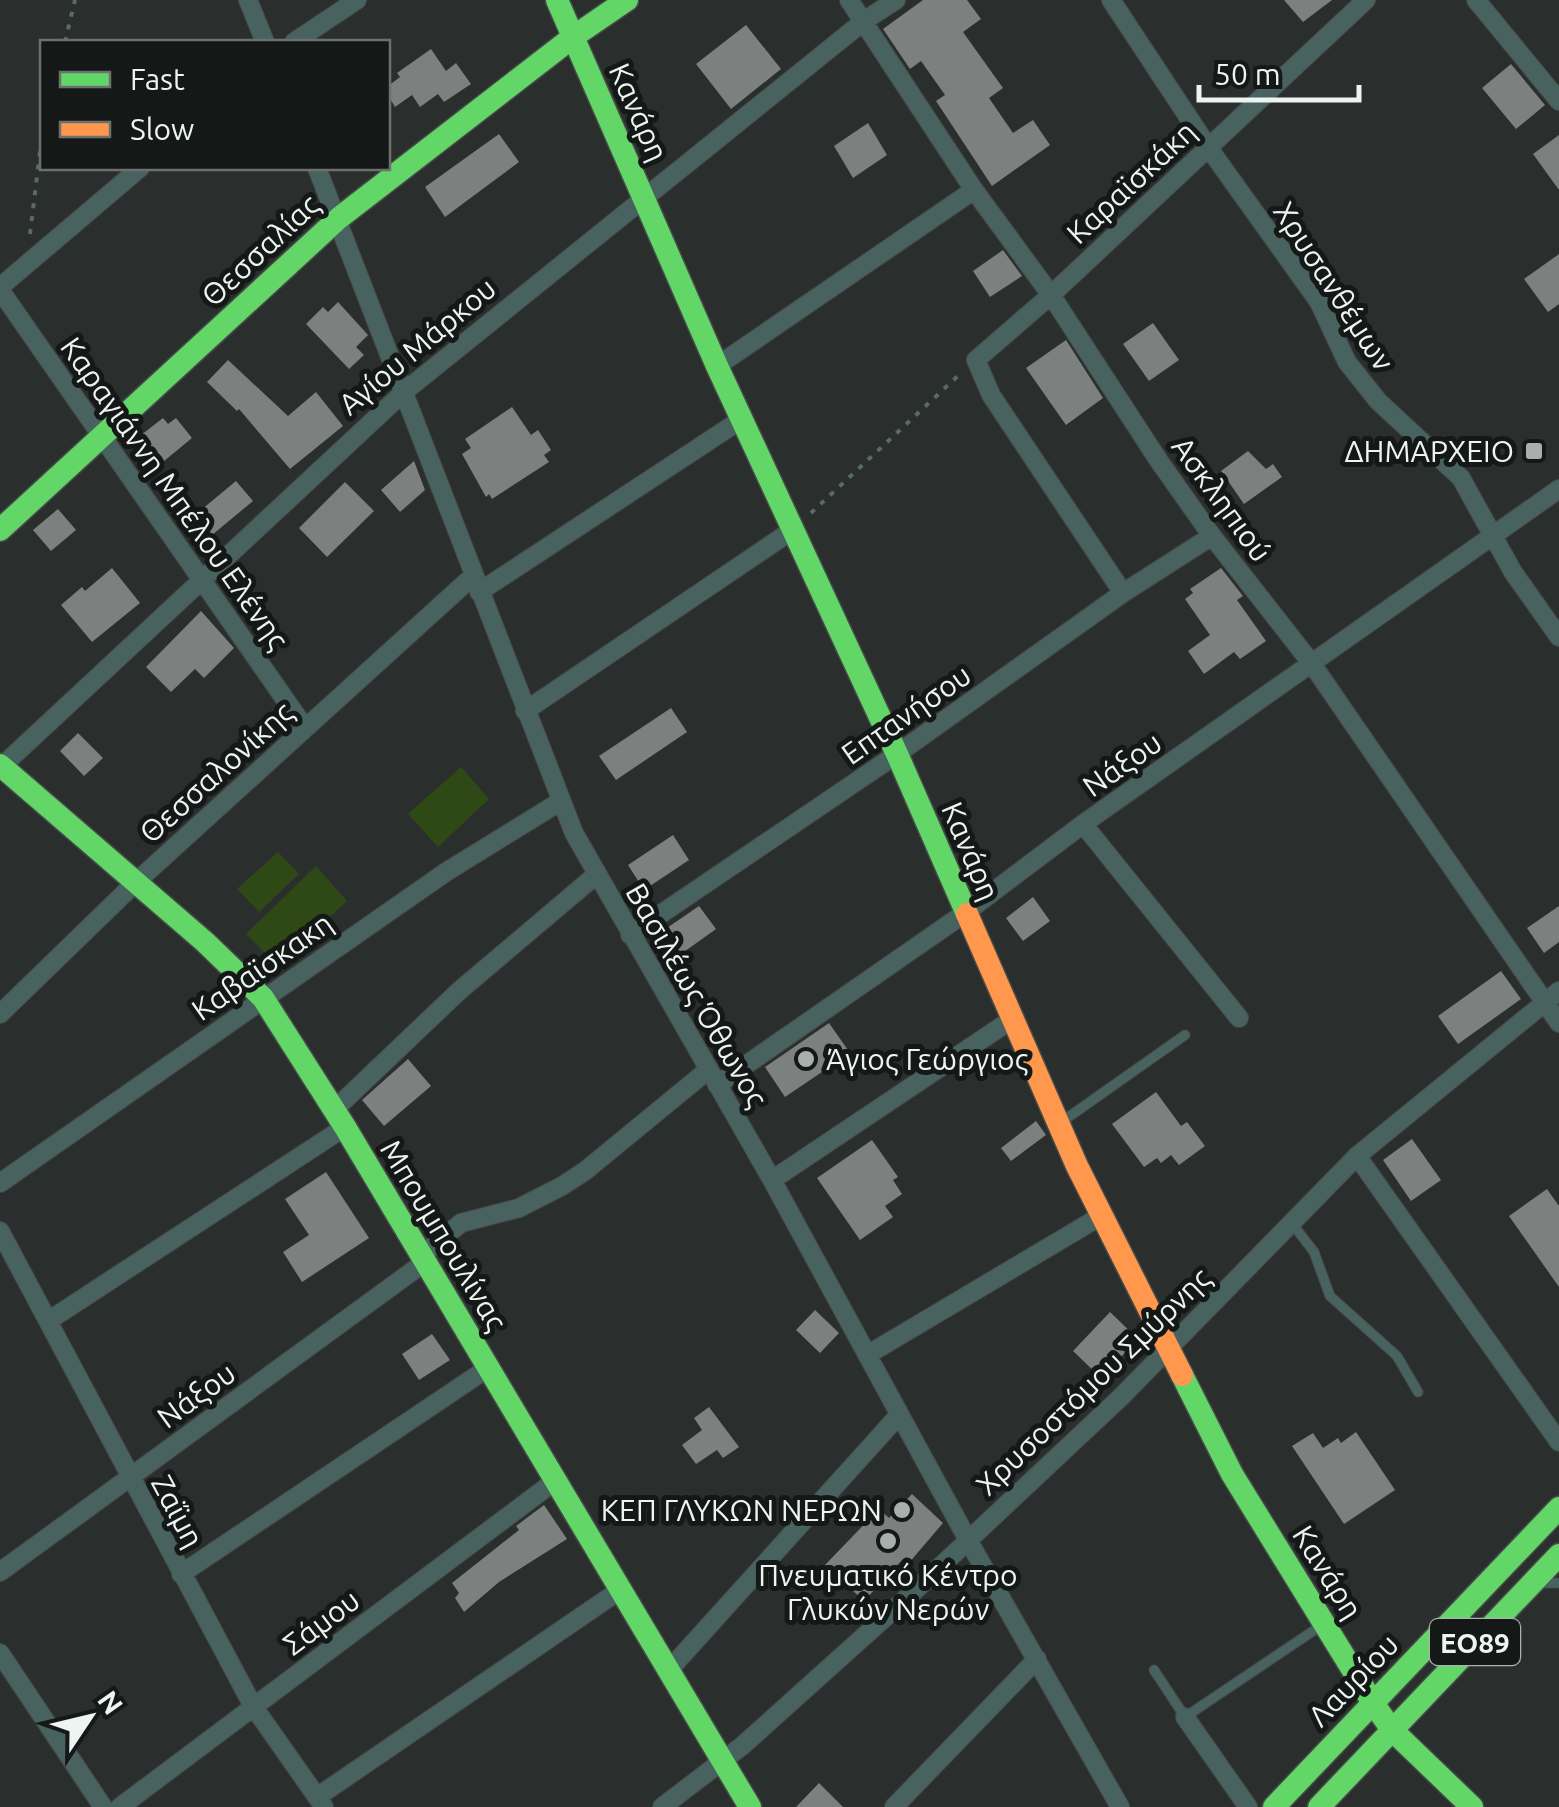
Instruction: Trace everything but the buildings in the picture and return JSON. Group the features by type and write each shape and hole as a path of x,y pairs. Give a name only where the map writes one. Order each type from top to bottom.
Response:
{"street":[{"path":"248,0 264,40"},
{"path":"297,40 358,0"},
{"name":"Κανάρη","path":"557,0 717,366 897,754 1058,1125 1168,1351 1232,1474 1373,1703 1392,1730 1472,1807"},
{"name":"Θεσσαλίας","path":"0,530 339,218 573,37 627,0"},
{"name":"Ασκληπιού","path":"849,0 974,190 1051,296 1212,536 1312,664 1552,997 1559,1023"},
{"name":"Αγίου Μάρκου","path":"0,767 405,391 896,0"},
{"name":"Χρυσανθέμων","path":"1111,0 1319,302 1347,362 1378,401 1450,465 1477,502 1512,572 1559,637"},
{"name":"Καραϊσκάκη","path":"976,360 1051,296 1366,0"},
{"path":"1476,0 1559,102"},
{"path":"0,288 138,170"},
{"name":"Βασιλέως Όθωνος","path":"318,170 525,711 596,875 772,1180 968,1540 1120,1807"},
{"path":"717,366 974,190"},
{"name":"Καραγιάννη Μπέλου Ελένης","path":"0,288 305,728"},
{"path":"976,360 991,395 1122,593"},
{"name":"Θεσσαλονίκης","path":"0,1014 305,728 476,584 742,419"},
{"name":"Νάξου","path":"0,1572 423,1259 461,1223 534,1202 585,1171 713,1078 965,913 1083,824 1559,489"},
{"path":"525,711 794,528"},
{"name":"Επτανήσου","path":"630,935 897,754 1122,593 1212,536"},
{"name":"Μπουμπουλίνας","path":"0,767 227,962 262,998 339,1119 750,1807"},
{"name":"Καβαϊσκακη","path":"0,1183 446,872 561,801"},
{"path":"1083,824 1239,1018"},
{"path":"48,1321 339,1119 459,992 596,875"},
{"name":"Χρυσοστόμου Σμύρνης","path":"662,1807 723,1762 816,1681 968,1540 1168,1351 1358,1156 1552,997"},
{"path":"772,1180 1011,1020"},
{"path":"1358,1156 1559,1442"},
{"path":"867,1355 1101,1216"},
{"name":"Ζαΐμη","path":"0,1231 7,1261 48,1321 253,1706 320,1802"},
{"path":"181,1574 488,1368"},
{"path":"668,1671 899,1415"},
{"name":"Σάμου","path":"120,1807 555,1481"},
{"name":"Λαυρίου","path":"1274,1807 1559,1508"},
{"name":"Λαυρίου","path":"1319,1807 1559,1555"},
{"path":"320,1802 620,1590"},
{"path":"0,1653 103,1807"},
{"path":"894,1807 1037,1659"},
{"path":"1185,1716 1248,1807"}],"lane":[{"path":"1058,1125 1185,1036"},
{"path":"1290,1222 1314,1252 1330,1296 1397,1356 1418,1392"},
{"path":"1533,1582 1559,1583"},
{"path":"1154,1670 1185,1716 1324,1624"}],"path":[{"path":"65,40 75,0"},
{"path":"28,261 40,153"},
{"path":"794,528 976,360"}],"green space":[{"path":"461,767 489,799 438,847 408,814"},
{"path":"278,852 299,874 259,912 237,889"},
{"path":"316,866 347,901 277,966 246,934"}],"traffic: fast":[{"path":"557,0 717,366 967,914"},
{"path":"0,530 339,218 573,37 627,0"},
{"path":"0,765 205,942 263,998 345,1127 750,1807"},
{"path":"1182,1375 1232,1474 1373,1703 1392,1730 1472,1807"},
{"path":"1274,1807 1559,1508"},
{"path":"1319,1807 1559,1555"}],"traffic: slow":[{"path":"967,914 1077,1166 1182,1375"}],"place":[{"name":"ΔΗΜΑΡΧΕΙΟ","path":"1534,451"},
{"name":"Άγιος Γεώργιος","path":"806,1059"},
{"name":"ΚΕΠ ΓΛΥΚΩΝ ΝΕΡΩΝ","path":"902,1510"},
{"name":"Πνευματικό Κέντρο Γλυκών Νερών","path":"888,1541"}]}
